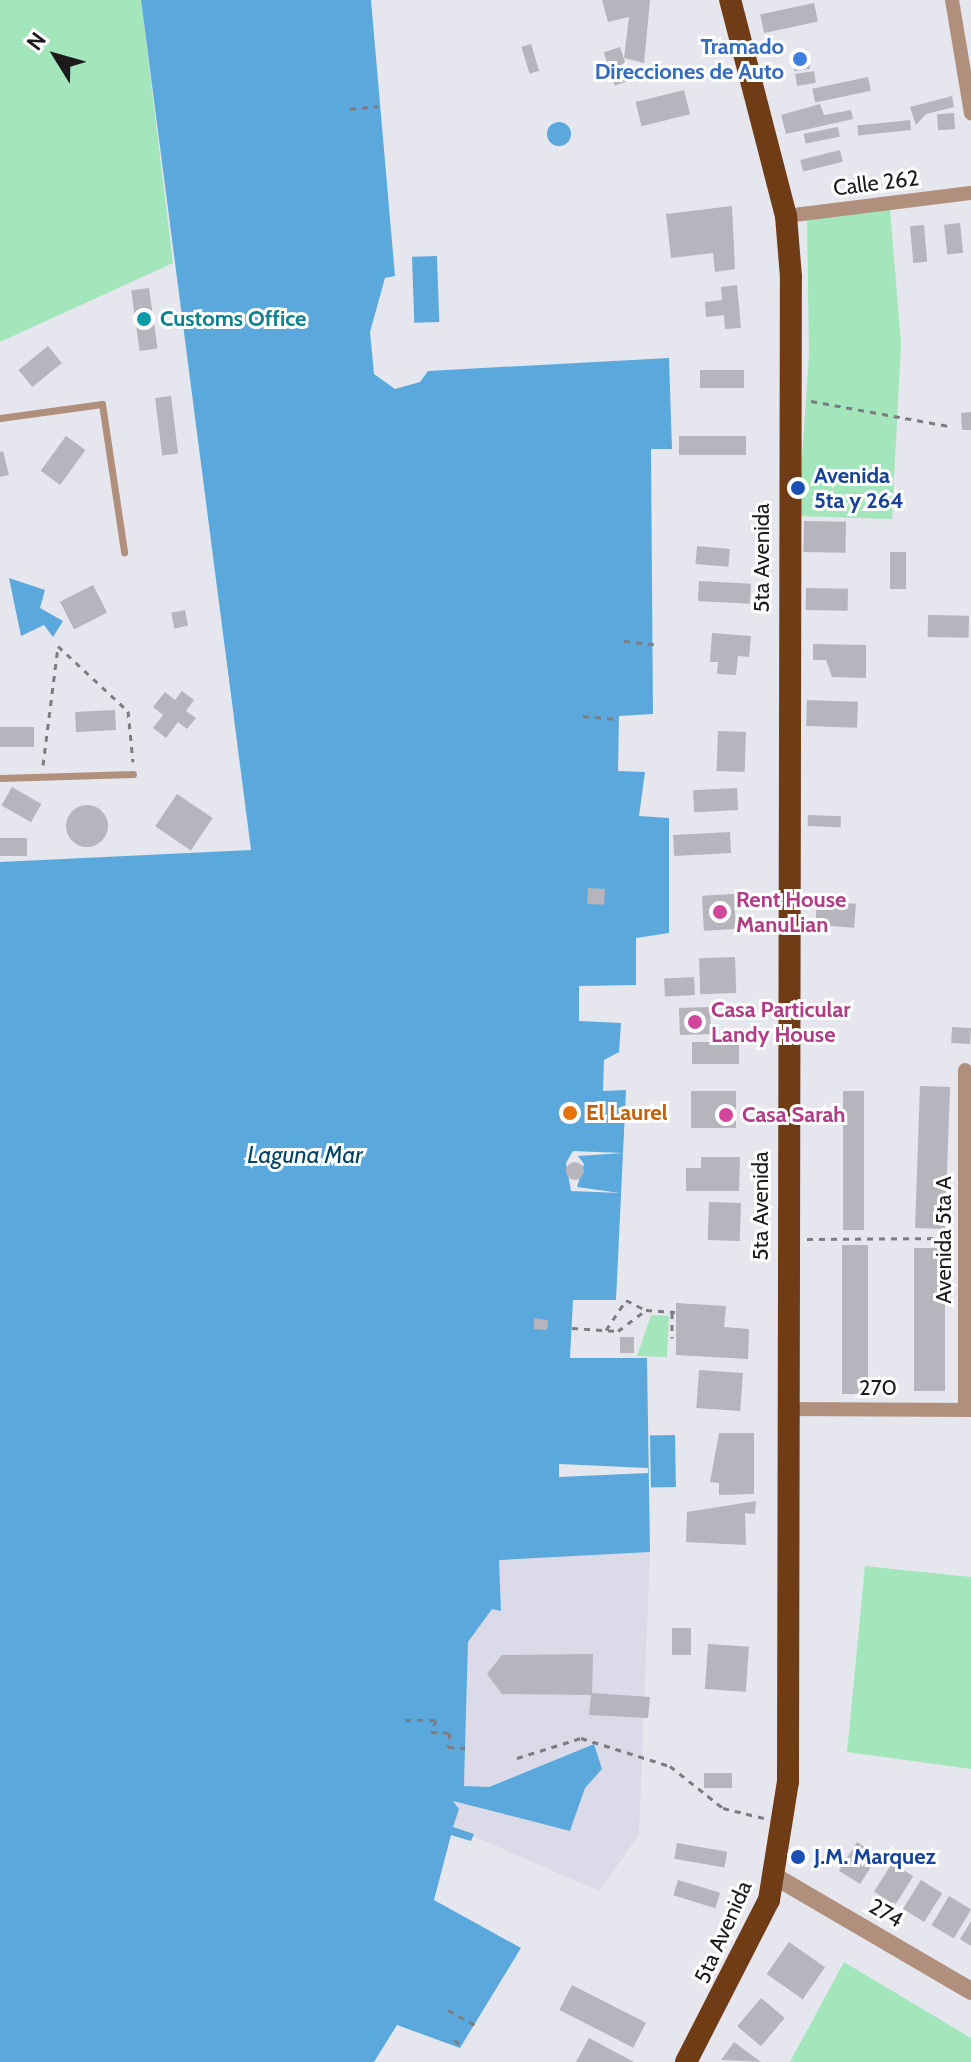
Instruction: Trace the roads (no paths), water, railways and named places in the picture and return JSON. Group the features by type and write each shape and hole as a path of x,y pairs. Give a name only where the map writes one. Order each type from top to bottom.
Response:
{"highway":[{"name":"5ta Avenida","path":"686,2062 741,1965 776,1877 783,1823 792,398 786,216 730,0"}],"street":[{"path":"952,0 971,113"},
{"name":"Calle 262","path":"786,216 971,193"},
{"name":"Avenida 5ta A","path":"965,1070 968,1410"},
{"name":"270","path":"785,1409 968,1410"},
{"name":"274","path":"776,1877 971,1991"}],"lane":[{"path":"0,418 102,404 124,552"},
{"path":"0,778 133,774"}],"water":[{"name":"Laguna Mar","path":"141,0 371,0 395,276 385,278 370,332 374,374 395,389 420,382 428,371 669,358 672,449 651,449 653,714 619,716 618,771 645,772 639,816 669,818 669,933 636,938 636,985 579,986 579,1021 621,1023 619,1052 604,1060 603,1091 626,1090 616,1300 573,1300 570,1358 647,1358 650,1552 499,1560 501,1611 492,1609 468,1642 464,1786 489,1787 594,1744 602,1769 585,1788 570,1831 453,1801 459,1809 453,1827 474,1834 471,1841 451,1835 434,1900 521,1948 460,2048 397,2025 374,2062 0,2062 0,862 251,850"},
{"path":"559,122 567,126 571,134 567,142 559,146 551,142 547,134 551,126"},
{"path":"437,256 439,322 414,323 412,257"},
{"path":"9,578 45,590 40,608 63,621 53,637 44,625 21,636"},
{"path":"650,1435 675,1435 676,1487 651,1487"}],"place":[{"name":"Tramado Direcciones de Auto","path":"800,59"},
{"name":"Customs Office","path":"144,319"},
{"name":"Avenida 5ta y 264","path":"798,488"},
{"name":"Rent House ManuLian","path":"720,912"},
{"name":"Casa Particular Landy House","path":"695,1022"},
{"name":"El Laurel","path":"570,1113"},
{"name":"Casa Sarah","path":"726,1115"},
{"name":"J.M. Marquez","path":"798,1857"}]}
